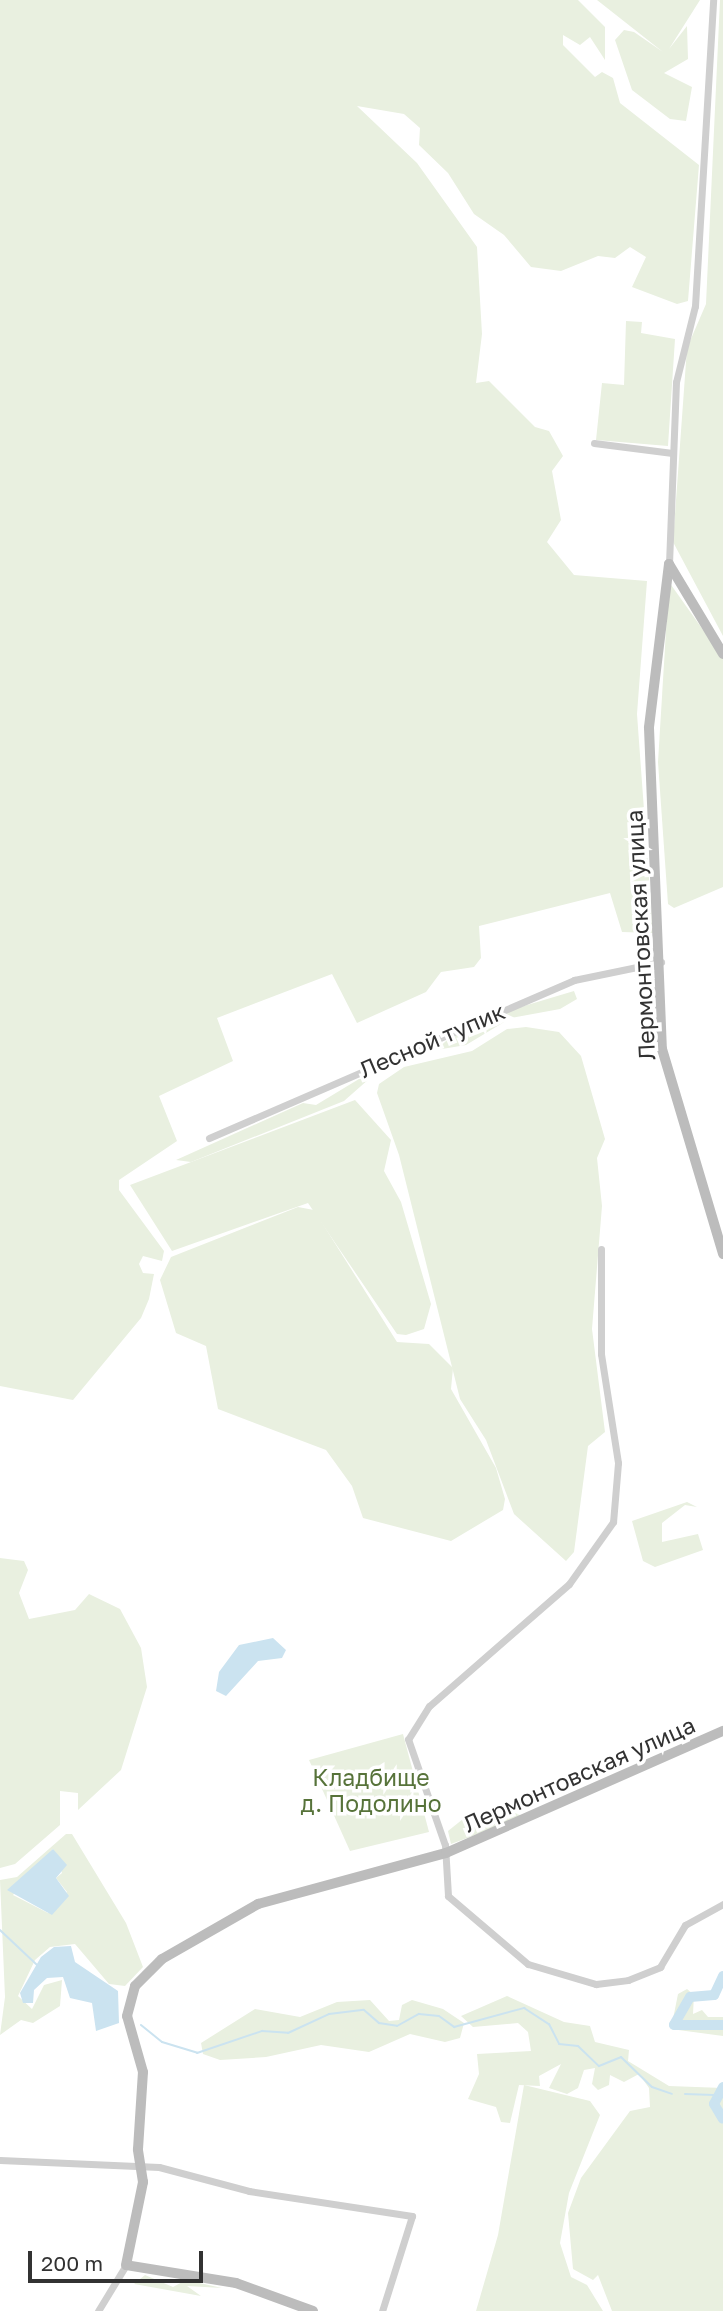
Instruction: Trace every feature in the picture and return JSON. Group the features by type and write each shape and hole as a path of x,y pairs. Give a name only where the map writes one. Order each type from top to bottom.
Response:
{"street":[{"path":"713,0 695,306 678,364 669,564 723,654"},
{"path":"594,443 672,453"},
{"name":"Лермонтовская улица","path":"669,564 649,727 667,1071 723,1254"},
{"name":"Лесной тупик","path":"209,1138 575,980 661,961"},
{"path":"601,1249 601,1354 618,1463 613,1522 569,1584 412,1726 411,1749 446,1853 444,1879 456,1905 528,1964 596,1984 653,1971 685,1925 723,1903"},
{"name":"Лермонтовская улица","path":"126,2265 142,2168 144,2072 127,2016 135,1986 148,1970 208,1930 289,1893 446,1853 723,1731"},
{"path":"0,2160 142,2168 412,2216 382,2311"},
{"path":"98,2311 126,2265 258,2288 313,2311"}],"green space":[{"path":"0,0 578,0 605,27 605,60 590,37 580,45 563,35 563,45 595,77 602,72 613,78 620,103 699,165 688,301 677,304 632,287 646,257 630,247 615,258 598,256 561,271 531,267 504,235 474,214 448,173 419,145 420,128 404,114 357,106 417,163 477,247 482,334 476,383 489,381 535,427 549,431 563,456 552,471 561,520 547,542 574,575 647,581 637,714 653,933 622,932 610,893 479,926 481,958 474,967 441,972 426,992 357,1023 332,974 217,1018 233,1061 159,1096 177,1141 119,1180 119,1190 164,1251 162,1261 143,1256 139,1264 143,1273 154,1274 149,1299 141,1318 73,1400 0,1386"},
{"path":"597,0 700,0 669,49 687,26 688,59 664,73 692,87 686,121 670,119 632,90 615,40 624,30 634,32 663,52"},
{"path":"720,0 723,0 723,636 673,542 687,348 706,304"},
{"path":"626,321 642,322 641,333 675,339 668,446 596,440 602,383 624,385"},
{"path":"669,582 723,658 723,887 674,908 668,904 658,762"},
{"path":"574,991 577,999 560,1009 511,1018 466,1045 436,1050 455,1033 504,1012"},
{"path":"526,1027 559,1032 581,1056 605,1139 597,1158 602,1206 592,1329 605,1432 588,1446 574,1552 566,1561 514,1514 486,1440 460,1399 399,1155 377,1093 379,1084 404,1067 472,1051 507,1029"},
{"path":"359,1079 369,1079 344,1101 191,1162 176,1160 303,1103 316,1105"},
{"path":"355,1100 391,1140 384,1171 401,1202 431,1304 424,1329 406,1335 397,1334 308,1203 172,1251 130,1185"},
{"path":"298,1207 314,1210 397,1342 429,1344 453,1368 451,1389 496,1468 505,1499 503,1510 451,1541 363,1518 352,1486 326,1450 218,1409 206,1346 176,1333 160,1280 171,1257"},
{"path":"687,1502 697,1507 685,1505 662,1523 662,1542 698,1534 703,1550 655,1567 643,1561 632,1521"},
{"path":"0,1558 24,1561 28,1570 19,1593 29,1619 75,1610 89,1594 120,1609 141,1648 147,1687 121,1770 78,1810 78,1793 60,1791 60,1825 15,1864 0,1868"},
{"name":"Кладбище д. Подолино","path":"403,1734 429,1832 350,1851 309,1760"},
{"path":"515,1812 523,1817 451,1844 448,1831 463,1819"},
{"path":"66,1834 72,1834 126,1923 143,1967 125,1986 109,1984 75,1944 50,1947 35,1960 18,1996 32,2009 44,1985 62,1980 60,2006 33,2023 21,2020 0,2035 5,1997 0,1880 17,1877","holes":["53,1849 62,1873 56,1878 67,1892 48,1913 13,1895"]},
{"path":"687,1989 694,1995 693,2014 702,2010 708,2017 723,2017 723,2036 671,2029 678,1994"},
{"path":"507,1996 564,2022 590,2026 595,2042 629,2050 628,2061 669,2086 723,2088 723,2311 612,2311 598,2275 593,2280 573,2269 568,2213 581,2178 630,2111 650,2107 649,2088 639,2074 624,2082 610,2075 609,2085 598,2090 592,2084 595,2068 584,2070 578,2088 567,2094 549,2088 561,2064 539,2076 540,2086 519,2085 510,2123 501,2122 496,2107 468,2099 479,2074 477,2054 531,2051 528,2032 518,2023 473,2027 461,2016"},
{"path":"370,2000 389,2021 399,2020 402,2005 412,2000 443,2009 464,2023 460,2038 445,2042 410,2034 369,2052 321,2045 266,2057 220,2060 203,2054 201,2043 255,2009 300,2017 337,2002"},
{"path":"524,2085 590,2101 600,2115 569,2193 560,2243 571,2277 587,2285 603,2311 476,2311 498,2235"},
{"path":"145,2275 173,2287 186,2280 222,2288 187,2286 201,2296 134,2284"}],"water":[{"path":"273,1638 286,1650 282,1658 258,1661 226,1696 216,1691 219,1672 239,1645"},
{"path":"53,1849 67,1865 56,1878 69,1896 52,1915 7,1890"},
{"path":"71,1946 75,1962 118,1991 119,2023 96,2031 92,2003 70,1998 63,1977 47,1978 34,1990 33,2003 23,2003 20,1993 41,1957 54,1947"}],"waterway":[{"path":"0,1930 37,1965"},
{"path":"723,1976 714,1995 690,1997 674,2025 723,2025"},
{"path":"141,2025 162,2042 197,2053 262,2031 288,2033 329,2014 364,2010 379,2023 397,2026 419,2014 439,2016 454,2027 524,2008 549,2024 559,2044 578,2046 599,2066 621,2057 652,2087 672,2094"},
{"path":"723,2087 714,2104 723,2119"},
{"path":"685,2094 714,2095"}]}
